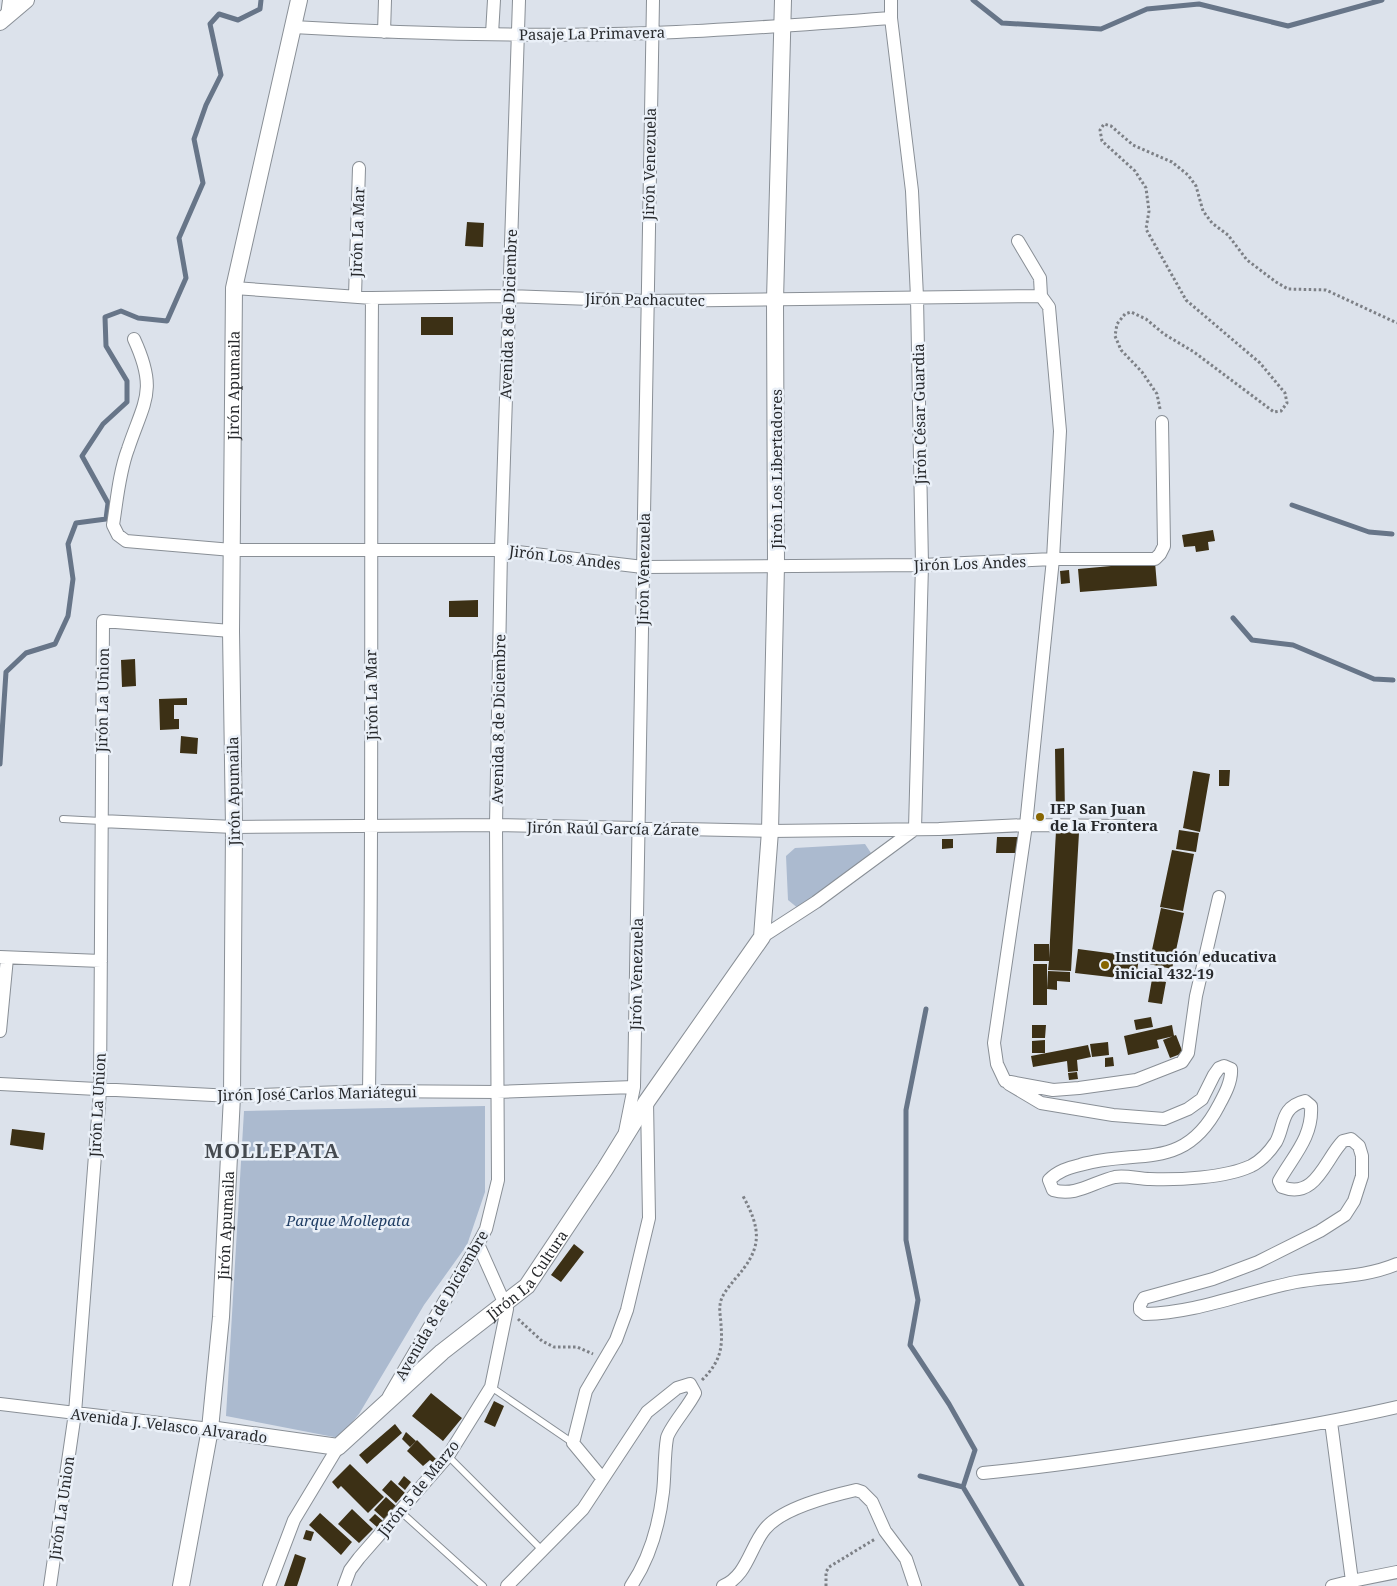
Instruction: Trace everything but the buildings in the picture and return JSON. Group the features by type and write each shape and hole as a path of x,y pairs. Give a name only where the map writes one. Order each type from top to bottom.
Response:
{"street":[{"path":"4,12 26,0"},
{"name":"Jirón Apumaila","path":"181,1586 210,1429 221,1317 232,1096 234,827 231,631 234,288 299,0"},
{"path":"384,32 385,0"},
{"path":"492,34 494,0"},
{"name":"Avenida 8 de Diciembre","path":"382,1409 478,1244 486,1228 498,1180 496,825 500,550 519,0"},
{"name":"Jirón Venezuela","path":"624,1138 634,1087 646,301 653,0"},
{"name":"Jirón Los Libertadores","path":"762,937 770,831 776,565 775,300 783,0"},
{"name":"Jirón César Guardia","path":"891,0 891,18 912,191 917,297 922,565 915,829"},
{"name":"Pasaje La Primavera","path":"293,27 384,32 519,35 653,33 891,18"},
{"name":"Jirón La Mar","path":"355,296 359,168"},
{"path":"1018,241 1040,278 1041,296 1048,307 1060,431 1053,559 1026,825 994,1044 997,1064 1005,1081 1041,1103 1113,1116 1164,1119 1188,1109 1202,1098 1219,1068 1224,1066 1231,1069 1226,1091 1217,1109 1208,1122 1186,1144 1154,1157 1098,1160 1060,1171 1049,1180 1053,1190 1074,1192 1115,1178 1188,1179 1251,1166 1268,1154 1277,1140 1280,1126 1288,1112 1294,1105 1305,1101 1310,1106 1310,1125 1307,1138 1279,1181 1282,1188 1289,1190 1301,1188 1314,1182 1343,1142 1351,1139 1359,1146 1362,1156 1362,1176 1354,1201 1345,1215 1320,1231 1258,1262 1212,1279 1144,1298 1140,1305 1140,1310 1145,1314 1186,1309 1295,1283 1372,1273 1397,1264"},
{"name":"Jirón Pachacutec","path":"234,288 372,298 508,296 646,301 1041,296"},
{"name":"Jirón La Mar","path":"369,1091 372,826 370,551 372,298"},
{"name":"Jirón Los Andes","path":"134,339 147,372 148,391 127,451 118,494 114,525 118,535 126,541 232,550 500,550 643,567 922,565 1053,559 1155,559 1164,546 1162,422"},
{"name":"Jirón La Union","path":"50,1586 75,1413 100,1091 103,621 231,631"},
{"name":"Jirón Raúl García Zárate","path":"101,821 234,827 496,825 770,831 1026,825 1125,826"},
{"path":"762,937 816,902 915,829"},
{"path":"1005,1081 1053,1090 1079,1088 1136,1080 1182,1062 1188,1053 1196,996 1219,897"},
{"name":"Jirón La Cultura","path":"269,1586 294,1520 338,1447 382,1409 442,1352 506,1306 527,1286 647,1100 762,937"},
{"path":"0,1031 4,958 101,961"},
{"name":"Jirón José Carlos Mariátegui","path":"0,1084 100,1091 232,1096 369,1091 497,1092 634,1087"},
{"path":"602,1478 573,1443 586,1391 605,1359 627,1310 649,1218 647,1100"},
{"path":"478,1244 506,1306"},
{"name":"Jirón 5 de Marzo","path":"344,1586 350,1570 448,1456 491,1387 506,1306"},
{"path":"507,1586 583,1509 647,1412 677,1388 690,1384 694,1387 695,1393 690,1404 668,1436 659,1519 651,1550 631,1586"},
{"name":"Avenida J. Velasco Alvarado","path":"0,1404 210,1429 338,1447"},
{"path":"983,1473 1030,1469 1147,1452 1330,1422 1397,1407"},
{"path":"1330,1422 1352,1581"},
{"path":"723,1586 745,1567 765,1528 780,1515 856,1490 862,1492 872,1502 885,1531 906,1559 915,1586"},
{"path":"1332,1586 1397,1572"}],"lane":[{"path":"63,819 101,821"},
{"path":"491,1387 573,1443"},
{"path":"448,1456 542,1550"},
{"path":"401,1512 483,1586"}],"path":[{"path":"1162,422 1157,394 1142,372 1122,350 1115,336 1117,324 1125,314 1131,312 1146,319 1164,334 1194,352 1274,412 1281,411 1286,403 1285,393 1260,363 1186,300 1146,229 1149,210 1146,188 1135,171 1102,141 1100,130 1104,124 1111,126 1133,145 1172,162 1188,175 1196,186 1203,212 1212,223 1228,235 1247,260 1276,282 1288,289 1326,290 1397,324"},
{"path":"694,1387 720,1358 722,1325 720,1306 723,1295 752,1258 757,1244 754,1218 743,1196"},
{"path":"506,1306 542,1341 554,1347 577,1347 605,1359"},
{"path":"826,1586 826,1572 829,1567 885,1531"}],"green space":[{"path":"865,844 871,853 806,905 799,909 788,900 786,856 795,848"},
{"name":"Parque Mollepata","path":"485,1106 485,1192 467,1245 424,1305 359,1414 339,1438 226,1416 244,1111"}],"waterway":[{"path":"0,764 6,672 26,653 55,644 68,616 73,579 68,544 76,523 106,519 108,503 82,456 103,424 127,402 127,381 106,346 105,317 121,311 138,318 167,321 186,278 179,238 203,183 194,139 206,105 221,75 210,24 219,14 238,20 260,9 261,0"},
{"path":"973,0 1002,23 1101,29 1147,9 1199,4 1288,26 1382,0"},
{"path":"1292,505 1369,532 1392,534"},
{"path":"1233,618 1252,640 1293,645 1374,679 1393,680"},
{"path":"926,1009 906,1110 906,1240 918,1300 910,1345 949,1404 975,1450 963,1487 1022,1586"},
{"path":"920,1476 963,1487"}],"place":[{"name":"IEP San Juan de la Frontera","path":"1040,817"},
{"name":"Institución educativa inicial 432-19","path":"1105,965"}],"district":[{"name":"MOLLEPATA","path":"272,1150"}]}
